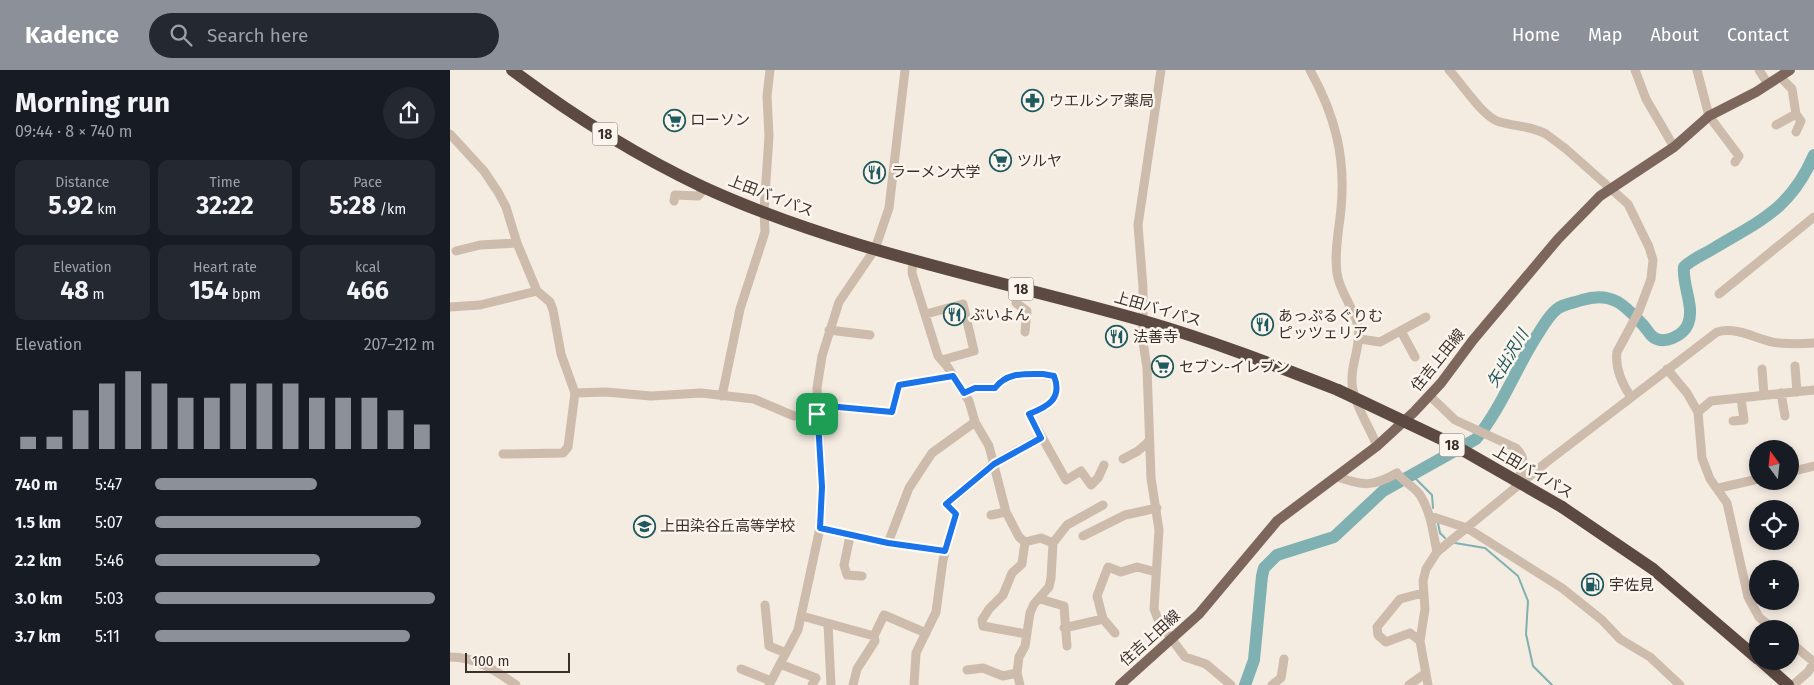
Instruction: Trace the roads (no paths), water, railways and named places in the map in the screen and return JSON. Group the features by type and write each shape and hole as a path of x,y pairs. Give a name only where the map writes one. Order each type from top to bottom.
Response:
{"highway":[{"name":"上田バイパス","path":"512,70 614,140 705,188 764,211 875,249 1144,321 1252,356 1338,390 1452,444 1562,507 1653,569 1749,651"},
{"path":"1771,670 1788,685"}],"main road":[{"name":"住吉上田線","path":"1120,685 1199,614 1277,521 1377,446 1430,396 1473,340 1558,239 1610,187 1674,147 1709,116 1790,70"}],"street":[{"path":"722,396 740,309 765,232 764,211 769,136 767,96 770,70"},
{"path":"742,669 770,683 786,653 802,616 820,528 822,487 817,410 818,374 829,330 839,302 875,249 889,208 904,70"},
{"path":"1161,70 1138,225 1144,321 1143,342 1148,394 1148,442 1159,530 1155,615 1185,657 1206,664 1230,685"},
{"path":"1310,70 1328,110 1340,148 1344,183 1337,239 1337,274 1358,324 1360,339 1353,373 1353,390 1377,446"},
{"path":"1449,70 1490,117 1499,121 1535,127 1546,134 1610,187 1632,211 1653,260 1651,279 1639,311 1618,346 1616,359 1624,387 1631,397"},
{"path":"1635,70 1646,99 1674,147"},
{"path":"1697,70 1709,116 1739,156 1735,162"},
{"path":"1759,70 1768,84"},
{"path":"1780,77 1792,89 1796,114 1801,121 1796,132"},
{"path":"1776,125 1796,114"},
{"path":"450,134 484,171 506,207 517,244 537,291 550,302 553,310 561,354 575,393 568,447 563,453 503,454"},
{"path":"674,201 675,195 698,196 705,188"},
{"path":"1719,294 1814,216"},
{"path":"456,251 480,246 517,244"},
{"path":"913,260 912,273 938,356 964,393 975,422 989,446 1006,512 1019,537 1025,542"},
{"path":"1016,287 1016,303 1027,311 1025,332"},
{"path":"450,307 480,305 537,291"},
{"path":"926,314 962,304 974,351 942,360"},
{"path":"1360,339 1380,342 1426,316"},
{"path":"829,330 870,335"},
{"path":"1401,331 1415,357"},
{"path":"1428,685 1420,641 1425,609 1423,593 1426,569 1437,552 1548,461 1709,336 1721,331 1753,334 1776,343 1814,346"},
{"path":"1795,366 1797,392"},
{"path":"1667,369 1687,393 1698,412 1702,458 1710,479 1719,488 1726,503 1748,597 1762,620"},
{"path":"1762,369 1764,395"},
{"path":"964,393 975,388 995,388 1000,381 1009,376 1043,374 1054,376 1057,384 1056,397 1053,403 1029,414 1041,438 1066,480 1081,471 1090,485 1098,478 1104,466"},
{"path":"575,393 606,392 651,396 701,393 754,399 794,416 817,410 892,412 899,385 953,376"},
{"path":"1698,412 1711,401 1814,390"},
{"path":"1781,394 1785,416"},
{"path":"1430,396 1455,420 1516,448 1523,456 1524,465 1513,491"},
{"path":"1733,421 1744,420 1741,398"},
{"path":"888,543 909,488 932,453 975,422"},
{"path":"914,685 916,653 936,612 945,551 956,514 946,504 994,464 1041,438"},
{"path":"1124,459 1138,451 1148,442"},
{"path":"1799,470 1814,466"},
{"path":"1338,477 1361,484 1382,482 1397,473 1419,494 1430,516 1437,552"},
{"path":"1719,488 1749,481"},
{"path":"1020,685 1017,673 1030,613 1052,578 1053,543 1068,524 1103,505"},
{"path":"1083,536 1126,515 1156,508"},
{"path":"991,515 1006,512"},
{"path":"1430,516 1466,528 1562,588 1602,620 1620,639 1650,657 1680,685"},
{"path":"820,528 888,543 945,551"},
{"path":"850,536 844,566 847,574 862,576"},
{"path":"1025,542 1041,538 1053,543"},
{"path":"1025,542 1022,564 1012,573 1003,595 989,609 982,620 984,626 1026,634"},
{"path":"1115,633 1103,619 1097,596 1108,567 1121,572 1136,567 1156,572"},
{"path":"1420,641 1410,633 1386,642 1378,635 1377,627 1400,599 1423,593"},
{"path":"1040,599 1064,606 1064,628 1067,646"},
{"path":"765,605 769,646 786,653"},
{"path":"853,685 858,669 875,642 874,636 884,615 926,632"},
{"path":"802,616 874,636"},
{"path":"1064,628 1103,619"},
{"path":"828,624 831,685"},
{"path":"1794,685 1808,672 1814,662 1799,650"},
{"path":"450,657 461,657 476,661 496,670 516,685"},
{"path":"1272,685 1281,678 1284,659"},
{"path":"780,664 816,678 812,685"},
{"path":"967,670 983,668 1003,676 1017,673"},
{"path":"1409,685 1426,674"}],"waterway":[{"name":"矢出沢川","path":"1245,685 1254,660 1262,576 1264,568 1277,555 1334,537 1383,491 1476,439 1493,415 1543,326 1559,307 1592,298 1609,298 1630,311 1653,337 1668,340 1678,335 1686,328 1690,317 1684,267 1762,220 1774,210 1796,188 1814,155"},
{"path":"1413,476 1432,495 1433,508"},
{"path":"1438,523 1440,533 1445,538"},
{"path":"1455,543 1485,548 1518,576 1528,601 1526,634 1533,666 1552,685"}],"place":[{"name":"ウエルシア薬局","path":"1033,101"},
{"name":"ローソン","path":"674,120"},
{"name":"ツルヤ","path":"1001,161"},
{"name":"ラーメン大学","path":"875,172"},
{"name":"ぶいよん","path":"954,315"},
{"name":"あっぷるぐりむ ピッツェリア","path":"1262,325"},
{"name":"法善寺","path":"1117,337"},
{"name":"セブン-イレブン","path":"1163,367"},
{"name":"上田染谷丘高等学校","path":"644,526"},
{"name":"宇佐見","path":"1593,585"}]}
